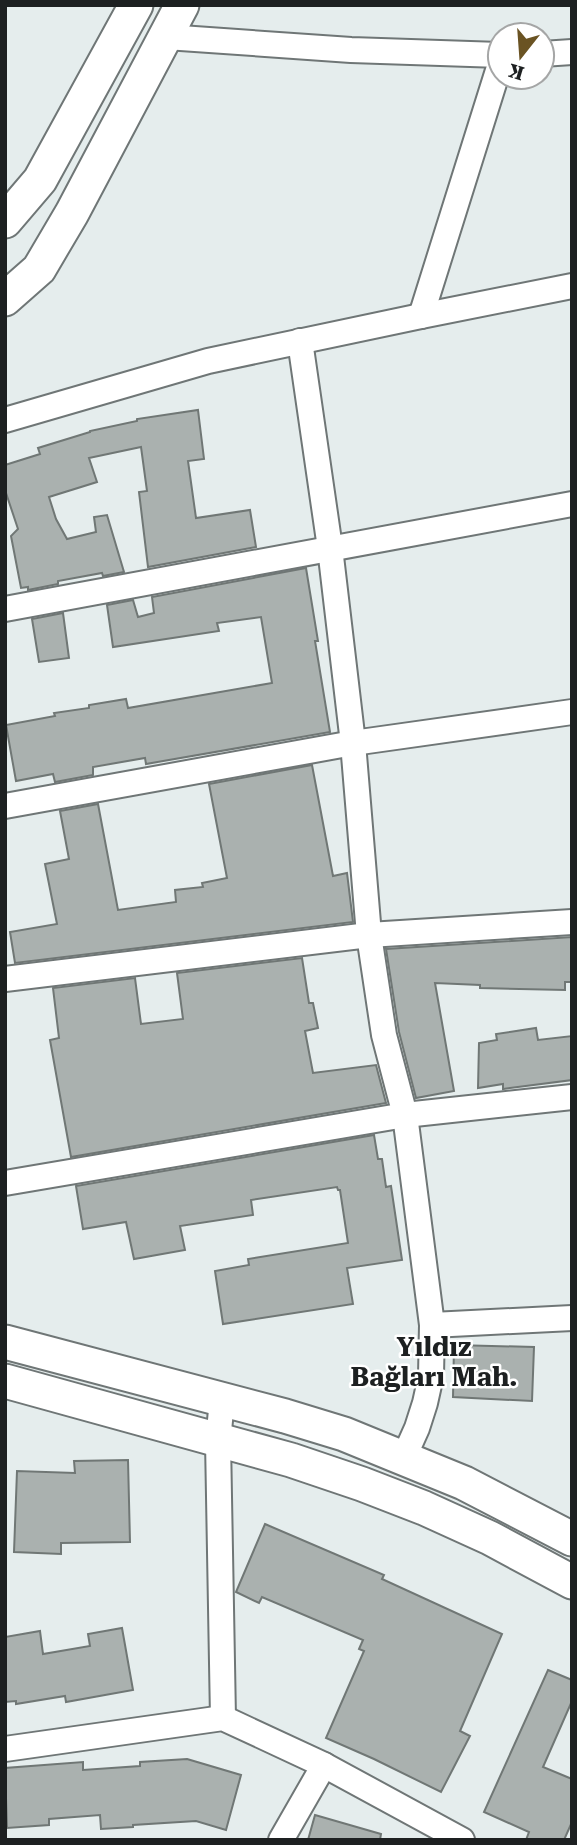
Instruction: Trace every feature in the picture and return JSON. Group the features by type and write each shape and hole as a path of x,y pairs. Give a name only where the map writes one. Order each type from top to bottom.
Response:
{"street":[{"path":"5,221 40,180 136,5"},
{"path":"5,299 39,268 72,213 182,5"},
{"path":"166,37 351,50 486,55"},
{"path":"421,316 492,91"},
{"path":"5,420 208,361 572,286"},
{"path":"300,341 330,548 353,743 369,935 384,1035 405,1115 432,1325 431,1376 417,1428 404,1457"},
{"path":"5,609 572,504"},
{"path":"5,806 353,743 572,712"},
{"path":"5,979 369,935 572,922"},
{"path":"5,1183 405,1115 572,1097"},
{"path":"432,1325 572,1318"},
{"path":"5,1342 344,1434 464,1483 572,1539"},
{"path":"5,1381 291,1460 362,1483 490,1538 572,1582"},
{"path":"222,1400 218,1441 222,1718"},
{"path":"5,1749 222,1718 324,1765 462,1840"},
{"path":"281,1840 324,1765"}],"building":[{"path":"198,410 204,459 188,461 196,518 250,510 256,547 148,567 139,492 147,491 141,447 89,458 97,482 49,497 56,519 67,539 96,532 94,517 107,515 124,572 58,581 58,584 28,590 28,587 21,588 11,536 18,529 5,490 5,465 40,454 38,448 90,431 137,419"},
{"path":"306,568 330,732 146,764 145,758 93,767 93,775 55,782 53,774 16,781 6,725 126,699 128,708 272,683 261,617 217,623 219,631 113,647 107,605 133,600 138,617 154,613 152,597"},
{"path":"63,613 69,658 39,662 32,619"},
{"path":"312,765 333,876 347,873 353,922 15,963 10,932 57,924 45,864 69,859 60,811 98,804 118,910 176,902 175,890 203,887 202,883 227,878 209,784"},
{"path":"572,937 572,982 565,982 565,990 480,988 480,985 435,983 454,1091 416,1098 399,1032 386,949"},
{"path":"302,958 309,1003 313,1003 318,1028 305,1031 313,1073 376,1065 386,1103 71,1157 50,1040 59,1038 53,988 135,978 141,1024 183,1019 177,973"},
{"path":"536,1028 538,1040 572,1036 572,1080 503,1089 503,1084 478,1088 479,1043 497,1040 496,1034"},
{"path":"374,1135 378,1159 382,1159 386,1187 391,1186 402,1260 347,1268 353,1304 223,1324 215,1271 249,1265 248,1259 348,1243 340,1190 337,1187 251,1200 253,1215 180,1226 185,1250 134,1259 126,1222 83,1229 76,1186"},
{"path":"454,1345 534,1347 532,1401 453,1397"},
{"path":"128,1460 130,1542 61,1543 61,1554 14,1552 17,1471 75,1473 74,1461"},
{"path":"265,1524 384,1575 382,1579 502,1634 460,1731 470,1736 441,1792 326,1738 364,1651 359,1649 363,1640 262,1597 259,1603 236,1592"},
{"path":"122,1628 133,1690 66,1702 65,1696 16,1704 16,1701 5,1702 5,1637 40,1631 43,1654 90,1646 88,1634"},
{"path":"548,1670 572,1680 572,1701 543,1767 572,1779 572,1822 564,1840 526,1840 529,1832 484,1812"},
{"path":"187,1759 241,1775 226,1830 196,1821 101,1829 100,1815 49,1819 49,1825 7,1828 5,1768 83,1762 83,1770"},
{"path":"315,1815 381,1834 380,1840 308,1840"}],"district":[{"name":"Yıldız Bağları Mah.","path":"434,1362"}]}
